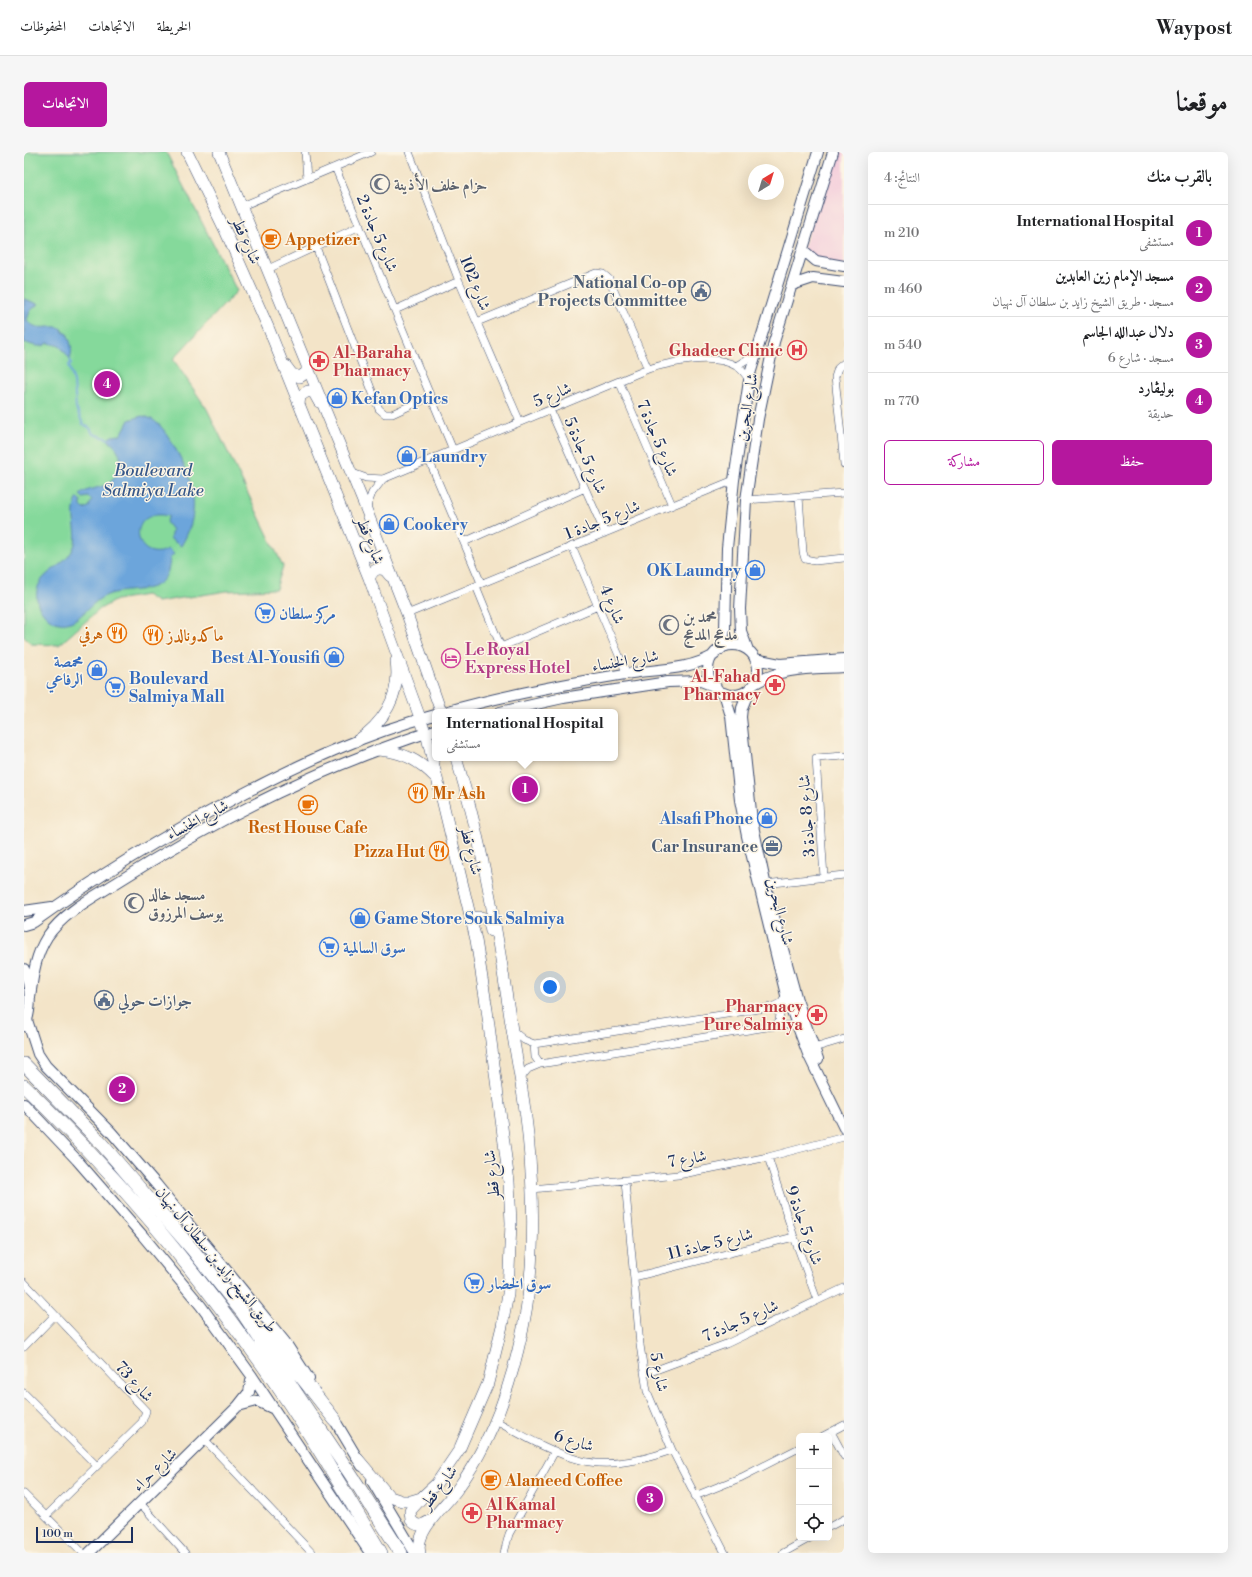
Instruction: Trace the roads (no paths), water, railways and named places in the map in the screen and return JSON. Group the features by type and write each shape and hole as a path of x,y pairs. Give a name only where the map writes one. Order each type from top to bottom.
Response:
{"highway":[{"name":"طريق الشيخ زايد بن سلطان آل نهيان","path":"24,1064 100,1142 192,1250 242,1312 353,1477 401,1553"},
{"name":"طريق الشيخ زايد بن سلطان آل نهيان","path":"24,1086 64,1124 140,1209 204,1285 263,1365 330,1467 381,1553"},
{"path":"242,1312 281,1351 335,1420"}],"main road":[{"name":"شارع قطر","path":"187,152 225,230 299,404 369,578 420,719 430,732 432,745"},
{"name":"شارع قطر","path":"220,152 366,509 407,614 440,709"},
{"path":"279,356 296,377 304,376 307,372 307,366"},
{"path":"299,404 300,396 304,393 311,392 314,394 329,420"},
{"path":"349,531 367,554 373,557 376,556 381,549"},
{"path":"369,578 373,571 382,568 387,571 396,586"},
{"path":"357,741 376,726 384,717 393,700 397,683 393,645"},
{"path":"378,750 395,752 411,757 426,767 437,779"},
{"name":"شارع قطر","path":"358,1459 390,1497 402,1501 411,1501 421,1498 446,1471 469,1430 489,1376 502,1326 508,1294 511,1223 509,1182 487,1010 476,940 437,779 434,761"},
{"name":"شارع قطر","path":"420,1553 419,1541 433,1519 466,1476 496,1421 518,1351 524,1322 532,1248 532,1189 528,1133 519,1081 503,962 470,811 457,761"},
{"path":"460,761 460,770"},
{"path":"470,918 479,916 486,918 489,922 495,954 503,962"},
{"path":"421,1498 410,1511 411,1520 420,1526 433,1519"}],"street":[{"path":"305,152 307,179"},
{"path":"242,206 371,152"},
{"name":"شارع 102","path":"409,152 459,281 520,422"},
{"name":"شارع البحرين","path":"717,652 725,629 726,548 734,480 749,380 818,152"},
{"name":"شارع البحرين","path":"748,650 741,631 740,609 742,554 746,500 758,418 766,374 814,208 833,152"},
{"name":"شارع 5 جادة 2","path":"335,167 453,450"},
{"path":"807,187 812,193 819,195"},
{"path":"800,208 806,205 814,208"},
{"path":"268,269 360,226"},
{"path":"316,247 379,409 385,414 392,414 431,396"},
{"path":"803,250 816,261 844,266"},
{"path":"830,263 822,267 822,271 823,274 831,280"},
{"path":"477,322 596,273 603,274 609,279 648,369"},
{"path":"792,285 813,278 844,282"},
{"path":"395,310 459,281"},
{"path":"749,380 736,366 756,354"},
{"name":"شارع 5","path":"350,471 366,478 383,479 648,369 673,362 718,361 736,366"},
{"path":"844,363 838,368 835,377 844,464"},
{"name":"شارع 5 جادة 7","path":"619,381 672,505"},
{"name":"شارع 5 جادة 5","path":"550,410 605,533"},
{"path":"429,460 464,542 501,647 598,606"},
{"path":"366,509 372,492 383,479"},
{"name":"شارع 5 جادة 1","path":"407,614 734,480"},
{"path":"464,542 585,488"},
{"path":"746,500 844,492"},
{"path":"798,496 803,552 806,560 815,561 844,558"},
{"name":"شارع 4","path":"572,546 627,674"},
{"path":"726,548 732,556 742,554"},
{"path":"752,686 758,672 755,658 748,650 735,646 717,652 709,668 711,682 720,690 738,694 752,686 765,677 780,672 844,667"},
{"name":"شارع الخنساء","path":"456,709 497,698 627,674 690,666 703,662 717,652"},
{"path":"755,658 780,664 844,659"},
{"name":"شارع الخنساء","path":"514,709 563,698 689,680 702,681 720,690"},
{"name":"شارع البحرين","path":"752,686 743,704 741,717 752,821 765,884 798,1000 814,1048 844,1113"},
{"name":"شارع البحرين","path":"720,690 731,716 740,800 747,836 786,995 799,1029 844,1128"},
{"name":"شارع الخنساء","path":"24,925 34,922 54,907 130,857 207,813 297,767 357,741 432,716"},
{"name":"شارع الخنساء","path":"30,998 35,961 40,949 48,936 76,909 197,833 303,782 378,750 430,732"},
{"name":"شارع 8 جادة 3","path":"824,877 816,758 844,756"},
{"path":"765,884 844,876"},
{"path":"24,911 54,907"},
{"path":"24,969 28,978 30,998 26,1024 38,1054 46,1066 121,1144 270,1322 293,1354 335,1420 415,1553"},
{"path":"512,1029 519,1037 534,1044 772,1007 782,1002 786,995"},
{"path":"772,1007 780,1014 779,1021 774,1026"},
{"path":"519,1081 528,1069 540,1064 774,1026 793,1025 799,1029"},
{"path":"814,1048 844,1039"},
{"path":"534,1044 535,1057 540,1064"},
{"path":"24,1104 77,1160 201,1306 252,1376 370,1553"},
{"name":"شارع 7","path":"532,1189 678,1175 768,1158 844,1137"},
{"name":"شارع 5 جادة 9","path":"768,1158 817,1300"},
{"name":"شارع 5","path":"625,1181 640,1345 647,1391 672,1450 725,1553"},
{"name":"شارع 5 جادة 11","path":"634,1277 794,1237"},
{"name":"شارع 73","path":"24,1282 54,1316 146,1411 142,1422 96,1465 46,1516"},
{"name":"شارع 5 جادة 7","path":"645,1374 726,1344 844,1288"},
{"path":"24,1347 54,1316"},
{"name":"شارع حراء","path":"90,1553 238,1406 249,1392 252,1376"},
{"path":"24,1393 96,1465"},
{"path":"238,1406 257,1401 272,1408"},
{"name":"شارع 6","path":"496,1421 555,1451 579,1460 619,1462 646,1459 672,1450"},
{"path":"844,1425 831,1432 844,1456"},
{"path":"205,1440 312,1553"},
{"path":"695,1496 742,1477 796,1450"},
{"path":"504,1553 509,1534 555,1451"},
{"path":"24,1494 83,1553"},
{"path":"140,1503 184,1553"},
{"path":"832,1525 844,1519"},
{"path":"783,1553 805,1541"}],"water":[{"path":"24,299 38,304 30,311 27,320 31,324 39,327 61,328 64,333 67,333 71,346 70,359 60,346 48,343 42,346 36,346 24,342"},
{"name":"Boulevard Salmiya Lake","path":"142,416 151,419 162,428 185,467 192,492 193,505 192,518 188,532 181,546 170,539 172,530 166,522 169,516 155,515 145,519 140,527 139,536 141,544 147,550 157,552 169,549 174,554 170,558 168,571 163,580 155,586 146,589 115,593 105,596 72,621 57,623 48,618 38,605 37,591 39,584 49,572 62,563 75,545 75,504 78,498 84,509 89,507 92,500 88,497 83,498 80,495 88,490 108,484 118,473 120,468 120,458 118,451 109,441 109,438 112,436 121,435 129,420"}],"waterway":[{"path":"70,359 71,363 69,365 74,382 76,408 83,424 90,428 93,434 109,439"}],"place":[{"name":"حزام خلف الأذينة","path":"380,184"},
{"name":"Appetizer","path":"271,239"},
{"name":"National Co-op Projects Committee","path":"701,291"},
{"name":"Ghadeer Clinic","path":"797,350"},
{"name":"Al-Baraha Pharmacy","path":"319,361"},
{"name":"بوليڤارد","path":"107,384"},
{"name":"Kefan Optics","path":"337,398"},
{"name":"Laundry","path":"407,456"},
{"name":"Cookery","path":"389,524"},
{"name":"OK Laundry","path":"755,570"},
{"name":"مركز سلطان","path":"265,613"},
{"name":"محمد بن مدعج المدعج","path":"669,625"},
{"name":"هرفي","path":"117,633"},
{"name":"ماكدونالدز","path":"153,635"},
{"name":"Best Al-Yousifi","path":"334,657"},
{"name":"Le Royal Express Hotel","path":"451,658"},
{"name":"محمصة الرفاعي","path":"97,670"},
{"name":"Al-Fahad Pharmacy","path":"775,685"},
{"name":"Boulevard Salmiya Mall","path":"115,687"},
{"name":"International Hospital","path":"525,789"},
{"name":"Mr Ash","path":"418,793"},
{"name":"Rest House Cafe","path":"308,805"},
{"name":"Alsafi Phone","path":"767,818"},
{"name":"Car Insurance","path":"772,846"},
{"name":"Pizza Hut","path":"439,851"},
{"name":"مسجد خالد يوسف المرزوق","path":"134,903"},
{"name":"Game Store Souk Salmiya","path":"360,918"},
{"name":"سوق السالمية","path":"329,947"},
{"name":"جوازات حولي","path":"104,1000"},
{"name":"Pharmacy Pure Salmiya","path":"817,1015"},
{"name":"مسجد الإمام زين العابدين","path":"122,1089"},
{"name":"سوق الخضار","path":"474,1283"},
{"name":"Alameed Coffee","path":"491,1480"},
{"name":"دلال عبدالله الجاسم","path":"650,1499"},
{"name":"Al Kamal Pharmacy","path":"472,1513"}]}
